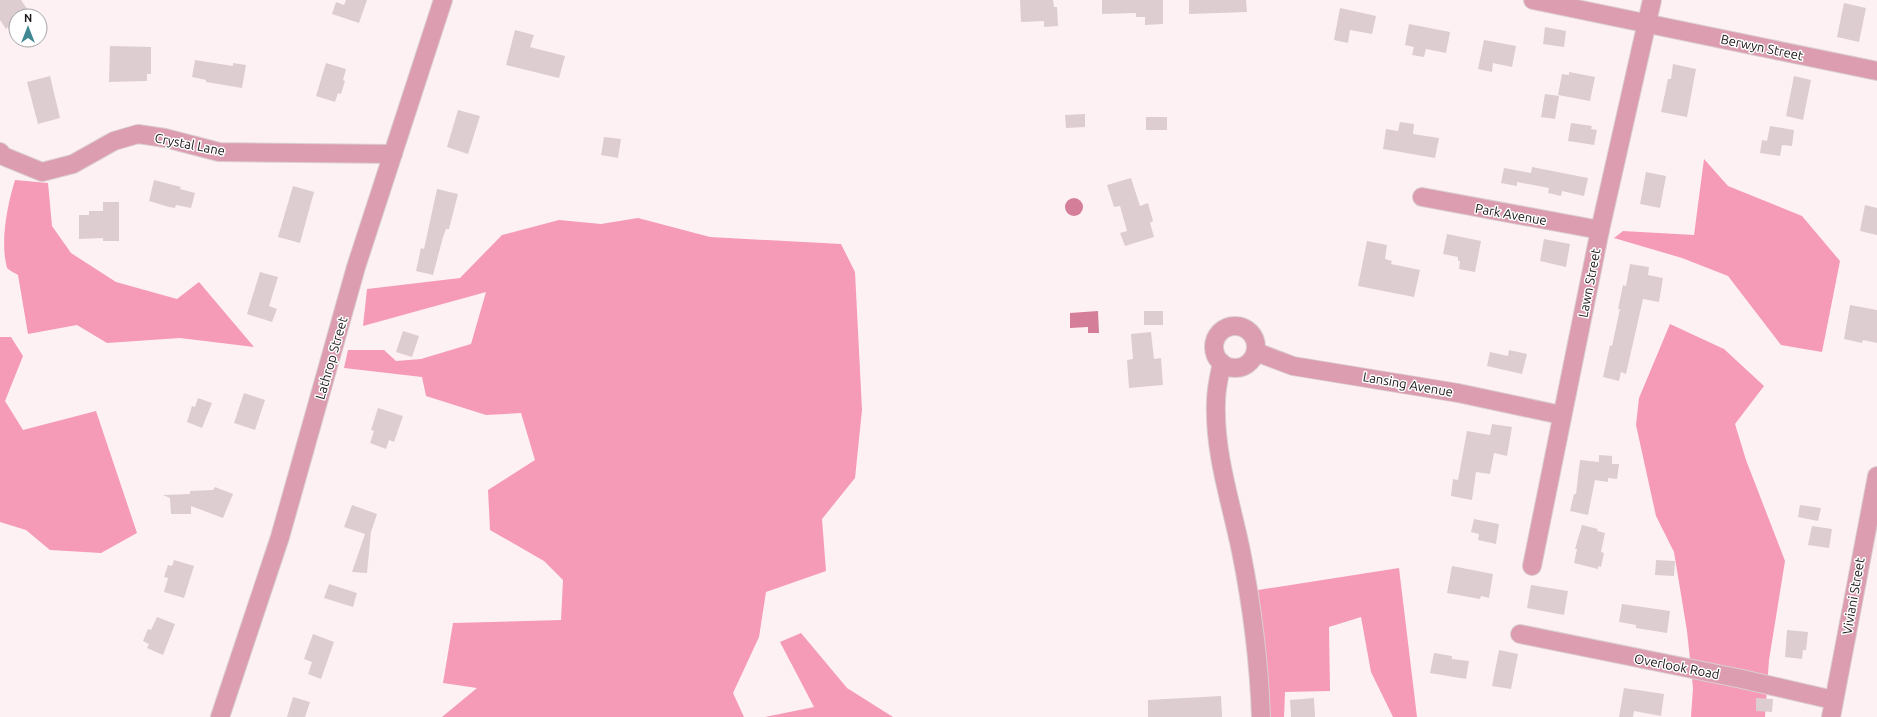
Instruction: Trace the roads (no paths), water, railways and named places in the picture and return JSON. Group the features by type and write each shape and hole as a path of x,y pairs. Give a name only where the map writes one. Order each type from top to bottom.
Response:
{"street":[{"name":"Lathrop Street","path":"220,717 280,537 356,267 443,0"},
{"name":"Berwyn Street","path":"1533,0 1877,71"},
{"name":"Lawn Street","path":"1532,566 1561,415 1600,230 1652,0"},
{"name":"Crystal Lane","path":"0,152 3,156 42,172 73,164 114,141 138,134 165,138 219,152 393,154"},
{"name":"Park Avenue","path":"1422,198 1600,230"},
{"path":"1234,326 1247,330 1255,340 1256,352 1248,364 1235,368 1222,363 1214,351 1214,344 1221,331 1227,327 1234,326"},
{"name":"Lansing Avenue","path":"1256,352 1293,366 1458,393 1561,415"},
{"path":"1222,363 1216,400 1216,422 1223,475 1241,552 1254,623 1260,682 1261,717"},
{"name":"Viviani Street","path":"1832,709 1873,510 1877,476"},
{"name":"Overlook Road","path":"1520,634 1742,679 1832,709"}]}
